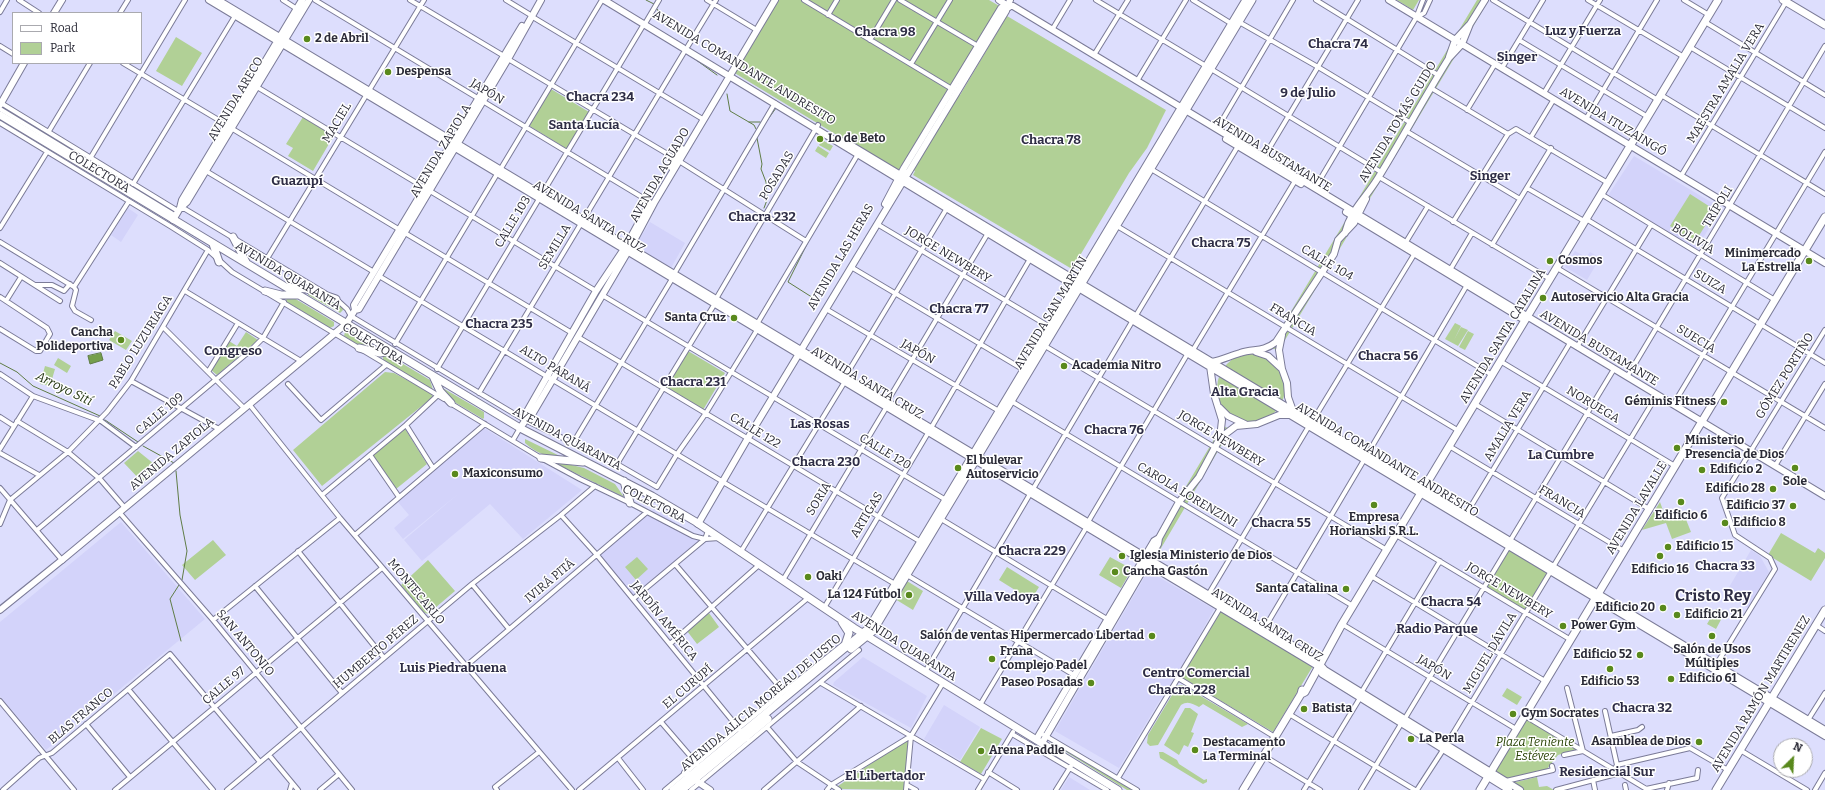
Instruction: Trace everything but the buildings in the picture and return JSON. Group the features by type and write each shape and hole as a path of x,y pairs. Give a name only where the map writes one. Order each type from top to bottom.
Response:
{"main road":[{"path":"55,12 62,0"},
{"path":"60,12 67,0"},
{"name":"AVENIDA SANTA CRUZ","path":"208,0 281,41"},
{"name":"AVENIDA SANTA CRUZ","path":"218,0 281,41 975,457 1145,560 1220,608 1318,665"},
{"name":"AVENIDA ARECO","path":"176,215 182,200 256,86 302,0"},
{"name":"AVENIDA ARECO","path":"176,215 187,202 206,171 229,127 281,41 309,0"},
{"name":"AVENIDA ZAPIOLA","path":"62,560 346,324 355,310 354,305 377,274 506,58 537,0"},
{"name":"AVENIDA ZAPIOLA","path":"530,15 541,0"},
{"name":"AVENIDA COMANDANTE ANDRESITO","path":"603,0 687,48 1078,285 1770,700"},
{"name":"AVENIDA COMANDANTE ANDRESITO","path":"610,0 645,23"},
{"name":"AVENIDA AGUADO","path":"550,378 578,337 701,118 730,74 755,29 774,0"},
{"name":"AVENIDA AGUADO","path":"520,428 525,420 530,418 572,333 596,291 627,249 650,202 678,160 774,0"},
{"name":"AVENIDA BUSTAMANTE","path":"999,0 1008,2 1183,110 1315,188 1355,215 1467,285 1506,306"},
{"name":"AVENIDA SAN MARTÍN","path":"1236,23 1246,0"},
{"name":"AVENIDA SAN MARTÍN","path":"865,635 946,500 1045,346 1078,285 1209,67 1252,0"},
{"name":"AVENIDA ITUZAINGÓ","path":"1389,0 1825,263"},
{"name":"AVENIDA TOMÁS GUIDO","path":"1211,364 1235,355 1269,348 1282,335 1321,271 1334,254 1338,240 1345,233 1380,175 1438,74 1449,58 1462,44 1470,24 1485,0"},
{"name":"AVENIDA SANTA CATALINA","path":"1243,790 1301,694 1301,690 1318,665 1550,280 1584,220 1608,183 1718,0"},
{"path":"1786,1 1825,25"},
{"name":"AVENIDA BUSTAMANTE","path":"1008,2 1137,81 1295,181 1406,242 1506,306 1521,318 1527,317 1750,452 1824,494"},
{"name":"AVENIDA LAS HERAS","path":"798,352 826,309 877,224 952,89 1001,8 1008,2"},
{"name":"AVENIDA LAS HERAS","path":"697,523 902,178 1006,11 1008,2"},
{"name":"AVENIDA TOMÁS GUIDO","path":"1449,58 1455,40 1470,24"},
{"path":"1,104 23,64"},
{"path":"1,104 8,96 27,64"},
{"name":"AVENIDA COMANDANTE ANDRESITO","path":"730,74 858,154 902,178 947,208 1030,259 1078,285"},
{"name":"AVENIDA SAN MARTÍN","path":"865,635 873,631 941,519 999,411 1050,327 1116,226 1151,169 1183,110"},
{"name":"AVENIDA QUARANTA","path":"0,115 58,154 109,185 176,215 213,244 520,428 624,481 697,523 823,608 980,706 1014,731 1038,741 1071,765 1118,790"},
{"name":"AVENIDA LAVALLE","path":"1480,790 1825,217"},
{"path":"233,237 247,264"},
{"path":"213,244 219,262"},
{"path":"285,287 307,289 336,299"},
{"path":"265,291 282,295 298,295"},
{"name":"AVENIDA TOMÁS GUIDO","path":"1282,335 1279,350 1292,413"},
{"path":"358,348 380,353 390,351"},
{"path":"1255,351 1273,359 1282,369"},
{"name":"AVENIDA TOMÁS GUIDO","path":"1219,369 1235,355"},
{"path":"421,370 426,362"},
{"path":"1211,364 1214,388 1222,426 1220,438"},
{"path":"1214,388 1219,369"},
{"path":"433,376 440,391 451,403"},
{"path":"1273,417 1282,407 1287,390"},
{"path":"1219,406 1228,416 1246,424"},
{"path":"1038,741 1046,736 1145,560 1154,541 1159,538 1179,502 1199,477 1220,438 1231,429 1246,424 1263,422 1273,417 1292,413"},
{"path":"541,458 587,463"},
{"path":"624,481 630,503"},
{"path":"1038,741 1040,732 1107,619 1145,560"},
{"name":"AVENIDA SANTA CRUZ","path":"1145,560 1208,595 1264,629 1360,695 1489,774 1510,790"},
{"name":"AVENIDA RAMÓN MARTIRENEZ","path":"1716,790 1825,610"},
{"path":"839,618 849,633 846,642"},
{"name":"AVENIDA ALICIA MOREAU DE JUSTO","path":"674,790 692,779 699,766 744,735 833,655 865,635"},
{"name":"AVENIDA ALICIA MOREAU DE JUSTO","path":"682,790 692,779 865,635"},
{"path":"1770,700 1825,730"},
{"path":"1770,700 1825,736"},
{"name":"AVENIDA SANTA CRUZ","path":"1489,774 1520,790"},
{"path":"692,779 710,790"}],"street":[{"path":"0,12 7,0"},
{"path":"19,0 37,12"},
{"path":"121,12 128,0"},
{"path":"91,157 185,0"},
{"path":"283,0 297,9"},
{"name":"JAPÓN","path":"315,0 650,202"},
{"path":"410,0 678,160 806,240"},
{"name":"MACIEL","path":"268,257 424,0"},
{"path":"506,0 701,118"},
{"path":"395,344 576,42 603,0"},
{"name":"CALLE 103","path":"436,369 659,0"},
{"path":"707,0 715,2 755,29"},
{"path":"804,0 952,89"},
{"path":"828,15 837,0"},
{"path":"870,40 894,0"},
{"path":"900,0 978,46"},
{"path":"911,64 950,0"},
{"path":"1052,30 1070,0"},
{"path":"1096,0 1289,115 1453,222 1550,280"},
{"path":"1094,55 1128,0"},
{"path":"1137,81 1186,0"},
{"path":"1193,0 1270,39 1411,123"},
{"path":"1217,129 1293,0"},
{"path":"1316,0 1438,74"},
{"path":"1264,157 1358,0"},
{"path":"1417,17 1418,10 1423,0"},
{"path":"1315,188 1397,49 1417,17 1424,12 1430,0"},
{"path":"1493,0 1614,72 1712,126 1825,194"},
{"path":"1502,68 1543,0"},
{"path":"1588,0 1684,58"},
{"path":"1544,93 1600,0"},
{"path":"1586,119 1657,0"},
{"path":"1684,0 1707,19 1756,53 1825,95"},
{"name":"MAESTRA AMALIA VERA","path":"1681,176 1786,1"},
{"name":"SEMILLA","path":"479,393 715,2"},
{"path":"133,184 235,16"},
{"path":"1519,40 1648,117"},
{"path":"0,46 12,53"},
{"name":"TRÍPOLI","path":"1627,377 1825,46"},
{"path":"1690,47 1825,128"},
{"path":"49,131 89,64"},
{"path":"125,64 572,333"},
{"path":"1467,110 1495,64"},
{"path":"256,86 596,291"},
{"path":"1431,88 1508,134"},
{"path":"1531,137 1554,99"},
{"path":"573,443 775,103"},
{"path":"1,104 91,157 133,184 176,215"},
{"name":"COLECTORA","path":"1,104 176,215 219,262 232,272 541,458 692,535 705,539"},
{"path":"0,130 2,124"},
{"name":"COLECTORA","path":"2,124 47,152 58,154"},
{"name":"POSADAS","path":"617,464 689,346 817,127"},
{"path":"1453,222 1508,134 1516,129 1551,148 1608,183"},
{"path":"1406,131 1520,199"},
{"path":"924,672 1098,378 1238,146"},
{"path":"1492,245 1551,148"},
{"path":"0,228 47,152"},
{"path":"1673,405 1825,152"},
{"path":"677,454 706,413 731,372 806,240 858,154"},
{"name":"CALLE 104","path":"1151,169 1492,375"},
{"name":"ALTO PARANÁ","path":"206,171 895,584"},
{"path":"980,706 1153,411 1228,293 1295,181"},
{"name":"COLECTORA","path":"109,185 129,201 176,215"},
{"name":"SUIZA","path":"1527,188 1636,249 1825,363"},
{"name":"BOLIVIA","path":"1601,194 1775,300"},
{"path":"33,284 52,285 64,291 72,286 129,201"},
{"path":"1406,242 1428,206"},
{"path":"740,553 819,425 870,336 947,208"},
{"name":"COLECTORA","path":"176,215 185,209 268,257 336,299 347,308 351,316 436,369 525,420 617,464 657,487 677,454"},
{"name":"JORGE NEWBERY","path":"877,224 1050,327"},
{"path":"1577,347 1651,225"},
{"name":"FRANCIA","path":"1116,226 1459,431"},
{"name":"SORIA","path":"782,581 861,450 912,360 964,276 988,233"},
{"path":"1450,270 1472,233"},
{"path":"0,242 72,286 76,290 72,306 75,311 91,320"},
{"name":"PABLO LUZURIAGA","path":"10,500 68,452 101,421 130,381 208,250"},
{"path":"1208,595 1415,253"},
{"name":"ARTIGAS","path":"823,608 930,431 1030,259"},
{"path":"0,263 60,302"},
{"path":"851,267 1024,370"},
{"name":"SUECIA","path":"1557,268 1825,428"},
{"path":"6,301 21,277"},
{"path":"1264,629 1467,285"},
{"path":"184,291 302,361"},
{"name":"CALLE 120","path":"602,295 946,500"},
{"path":"0,298 47,328 50,334 42,349 40,351 36,351 0,329"},
{"name":"CALLE 109","path":"37,530 100,479 181,408 217,380 263,338 284,302"},
{"name":"JAPÓN","path":"826,309 999,411"},
{"path":"208,372 238,323"},
{"name":"MONTECARLO","path":"163,327 208,372 247,406 382,568 572,790"},
{"name":"GÓMEZ PORTIÑO","path":"1715,667 1776,569 1770,558 1735,535 1722,498 1825,330"},
{"name":"CALLE 122","path":"578,337 921,542"},
{"name":"AMALIA VERA","path":"1465,517 1570,343"},
{"name":"JORGE NEWBERY","path":"1045,346 1387,550"},
{"name":"NORUEGA","path":"1500,361 1675,466"},
{"path":"288,384 320,420 386,364"},
{"path":"1362,790 1614,369"},
{"path":"0,374 33,396 101,421 136,447"},
{"path":"130,381 219,429"},
{"path":"1775,466 1825,384"},
{"path":"322,495 406,425 438,395"},
{"name":"MIGUEL DÁVILA","path":"1416,790 1472,703 1657,395"},
{"path":"0,449 33,396"},
{"name":"CAROLA LORENZINI","path":"1011,401 1353,606"},
{"path":"1475,404 1649,509"},
{"path":"0,417 14,426"},
{"path":"17,421 68,452 100,479 125,508"},
{"path":"355,535 485,424"},
{"path":"406,425 433,468"},
{"path":"513,440 520,428"},
{"name":"FRANCIA","path":"1450,446 1624,551"},
{"path":"0,453 39,476"},
{"path":"370,455 400,497"},
{"name":"HUMBERTO PÉREZ","path":"227,790 472,584 561,515 595,486"},
{"path":"0,488 62,560"},
{"path":"0,524 10,500"},
{"name":"SAN ANTONIO","path":"119,512 213,620 352,790"},
{"name":"IVIRÁ PITÁ","path":"466,666 598,555 646,512"},
{"name":"JARDÍN AMÉRICA","path":"561,515 598,555 744,735"},
{"path":"213,620 340,518"},
{"path":"941,519 1107,619"},
{"path":"633,599 705,539 708,531"},
{"name":"JORGE NEWBERY","path":"1396,535 1571,640"},
{"path":"705,539 719,538"},
{"path":"298,551 384,658"},
{"name":"AVENIDA ZAPIOLA","path":"0,609 62,560"},
{"path":"1304,790 1440,561"},
{"path":"675,564 784,692"},
{"path":"670,644 760,565"},
{"name":"CALLE 97","path":"114,790 382,568"},
{"path":"907,575 1074,675"},
{"path":"1371,576 1545,681"},
{"path":"472,584 509,629"},
{"path":"255,586 342,693"},
{"name":"EL CURUPÍ","path":"579,790 808,598"},
{"path":"1118,778 1220,608"},
{"name":"JAPÓN","path":"1342,624 1516,730"},
{"path":"1816,625 1825,631"},
{"path":"744,735 784,692 833,655 846,642"},
{"path":"744,735 767,727 859,650"},
{"name":"BLAS FRANCO","path":"3,790 39,758 46,756 170,654 214,707"},
{"path":"1178,678 1275,737"},
{"path":"821,683 984,779"},
{"path":"906,790 911,736 943,683"},
{"path":"1567,688 1583,751"},
{"path":"128,689 213,790"},
{"path":"1808,720 1825,693"},
{"path":"0,701 74,790"},
{"path":"764,790 860,706"},
{"path":"214,707 260,762"},
{"path":"1605,711 1617,765 1614,770"},
{"path":"1289,714 1416,790"},
{"path":"1525,716 1647,789 1697,778 1698,770"},
{"path":"661,722 699,766"},
{"path":"86,724 130,777"},
{"path":"767,727 797,762 839,790"},
{"path":"1611,736 1638,730 1642,727"},
{"path":"978,790 1014,731 1071,765 1107,790"},
{"path":"1040,732 1137,790"},
{"path":"828,790 831,786 911,736"},
{"path":"1617,765 1690,748 1728,770"},
{"path":"1740,750 1807,790"},
{"path":"1564,755 1583,751"},
{"path":"496,789 539,752"},
{"path":"269,755 298,790"},
{"path":"1264,756 1320,790"},
{"path":"618,758 643,790"},
{"path":"1056,790 1071,765"},
{"path":"1505,781 1553,770 1552,766"},
{"path":"988,772 1017,790"},
{"path":"1556,790 1620,773"},
{"path":"1815,790 1825,773"},
{"path":"320,790 339,774"},
{"path":"666,790 692,779 692,790"},
{"path":"1592,780 1595,790"},
{"path":"290,790 292,783"},
{"path":"1666,790 1669,784"},
{"path":"907,785 916,790"}],"shaded area":[{"path":"1634,156 1721,208 1696,250 1610,196 1609,194"},
{"path":"128,208 138,215 121,242 111,235"},
{"path":"650,222 685,243 671,268 635,246"},
{"path":"1575,251 1586,257 1590,252 1600,258 1587,280 1565,267"},
{"path":"101,353 103,360 90,364 88,356"},
{"path":"484,428 582,490 523,539 490,504 422,561 404,540 458,494 403,539 394,528 409,515 397,501"},
{"path":"654,509 703,540 631,598 596,557"},
{"path":"121,522 205,619 46,750 0,696 0,622"},
{"path":"1751,550 1760,556 1769,572 1748,608 1725,594"},
{"path":"1148,571 1214,609 1170,689 1166,690 1119,768 1055,731"},
{"path":"863,657 927,696 911,728 833,685 834,682"},
{"path":"944,705 980,727 960,760 924,739"},
{"path":"1069,777 1090,790 1061,790"}],"green space":[{"path":"776,0 989,0 1001,7 951,91 960,95 1007,16 1166,110 1147,148 1129,173 1072,269 913,175 915,171 906,166 901,174 733,72"},
{"path":"1397,0 1419,0 1413,10"},
{"path":"1477,0 1489,0 1279,350 1269,348 1350,213 1187,115 1351,211"},
{"path":"176,37 202,53 182,86 156,71"},
{"path":"551,89 589,112 567,149 528,125"},
{"path":"303,117 333,137 313,171 288,156 293,148 286,144"},
{"path":"822,140 833,146 830,151 819,145"},
{"path":"818,146 829,153 826,158 815,151"},
{"path":"1690,194 1715,210 1695,242 1670,226"},
{"path":"308,293 320,293 342,307 343,310 340,313 308,295"},
{"path":"287,298 294,298 334,322 334,326 330,328 287,302"},
{"path":"1455,323 1461,326 1454,340 1461,327 1468,330 1458,346 1445,339"},
{"path":"350,330 372,344 373,348 360,346 344,336 345,332"},
{"name":"Cancha Polideportiva","path":"115,331 132,341 126,350 109,340"},
{"path":"1468,331 1474,334 1465,350 1459,347"},
{"path":"246,332 258,340 217,375 211,370 229,341 237,346"},
{"path":"688,351 725,373 703,410 666,388"},
{"path":"1251,354 1264,356 1275,364 1283,375 1285,388 1283,401 1275,412 1264,420 1251,422 1238,420 1227,412 1219,401 1217,388 1219,375 1227,364 1238,356"},
{"path":"383,355 388,355 430,380 433,390 383,360"},
{"path":"58,358 71,366 67,373 54,365"},
{"path":"45,366 55,369 50,386 40,384"},
{"path":"385,372 394,373 431,393 433,397 322,486 293,450"},
{"path":"441,387 484,412 484,418 483,419 451,400"},
{"path":"1222,426 1231,429 1157,555 1148,550"},
{"path":"404,427 427,464 396,489 369,454"},
{"path":"525,439 566,459 539,453 525,443"},
{"path":"138,451 159,468 142,482 124,463"},
{"path":"559,462 584,468 615,484 624,497 563,467 558,464"},
{"path":"1660,502 1664,513 1673,511 1676,520 1685,517 1691,532 1672,539 1666,523 1642,530"},
{"path":"1781,533 1815,553 1818,548 1825,553 1825,558 1811,581 1768,555"},
{"path":"213,540 226,555 195,580 182,565"},
{"path":"1509,548 1549,572 1526,610 1486,587"},
{"path":"637,557 648,569 636,580 625,567"},
{"name":"Cancha Gastón","path":"1110,557 1132,569 1121,588 1099,575"},
{"path":"428,560 455,591 428,614 423,612 401,585"},
{"path":"1007,567 1039,587 1031,600 999,580"},
{"name":"La 124 Fútbol","path":"907,581 923,591 913,610 895,599 904,583"},
{"path":"1716,609 1724,614 1716,629 1707,624"},
{"path":"1220,611 1313,666 1273,732 1181,677"},
{"path":"709,613 719,627 697,644 687,631"},
{"path":"1178,685 1182,685 1248,724 1242,727 1203,704 1199,707 1186,703 1181,705 1158,745 1150,746 1147,743 1148,735"},
{"path":"1507,688 1522,697 1517,705 1502,696"},
{"path":"1185,708 1190,708 1198,714 1191,732 1194,733 1188,747 1184,745 1179,755 1164,745"},
{"name":"Plaza Teniente Estévez","path":"1526,719 1578,749 1558,755 1547,769 1506,779 1495,772"},
{"name":"Arena Paddle","path":"981,728 1002,739 981,774 960,762"},
{"path":"910,737 905,790 839,789 838,786"},
{"path":"1050,742 1052,742 1132,790 1127,790"},
{"path":"1159,752 1163,752 1177,760 1179,764 1204,780 1207,779 1207,782 1203,784 1160,758"},
{"path":"1537,777 1539,787 1547,786 1554,790 1524,790 1512,783"}],"waterway":[{"path":"646,0 654,4"},
{"path":"657,9 667,24 680,33"},
{"path":"692,57 717,75"},
{"path":"727,94 730,111 754,125 756,129"},
{"path":"766,122 776,108"},
{"path":"749,122 760,122"},
{"path":"757,138 762,164 761,169 766,182 767,200 764,208"},
{"path":"810,238 788,282 818,301"},
{"name":"Arroyo Sití","path":"0,363 17,372 33,386 100,416"},
{"name":"Arroyo Sití","path":"105,420 138,442"},
{"name":"Arroyo Sití","path":"143,446 174,463"},
{"name":"Arroyo Sití","path":"176,471 180,515 187,551 182,580"},
{"name":"Arroyo Sití","path":"179,585 170,599 181,641"}],"place":[{"name":"2 de Abril","path":"307,39"},
{"name":"Despensa","path":"388,72"},
{"name":"Lo de Beto","path":"820,139"},
{"name":"Cosmos","path":"1550,261"},
{"name":"Minimercado La Estrella","path":"1809,261"},
{"name":"Autoservicio Alta Gracia","path":"1543,298"},
{"name":"Santa Cruz","path":"734,318"},
{"name":"Cancha Polideportiva","path":"121,340"},
{"name":"Academia Nitro","path":"1064,366"},
{"name":"Géminis Fitness","path":"1724,402"},
{"name":"Ministerio Presencia de Dios","path":"1677,448"},
{"name":"El bulevar Autoservicio","path":"958,468"},
{"name":"Sole","path":"1795,468"},
{"name":"Edificio 2","path":"1702,470"},
{"name":"Maxiconsumo","path":"455,474"},
{"name":"Edificio 28","path":"1773,489"},
{"name":"Edificio 6","path":"1681,502"},
{"name":"Empresa Horianski S.R.L.","path":"1374,505"},
{"name":"Edificio 37","path":"1793,506"},
{"name":"Edificio 8","path":"1725,523"},
{"name":"Edificio 15","path":"1668,547"},
{"name":"Iglesia Ministerio de Dios","path":"1122,556"},
{"name":"Edificio 16","path":"1660,556"},
{"name":"Cancha Gastón","path":"1115,572"},
{"name":"Oaki","path":"808,577"},
{"name":"Santa Catalina","path":"1346,589"},
{"name":"La 124 Fútbol","path":"909,595"},
{"name":"Edificio 20","path":"1663,608"},
{"name":"Edificio 21","path":"1677,615"},
{"name":"Power Gym","path":"1563,626"},
{"name":"Salón de ventas Hipermercado Libertad","path":"1152,636"},
{"name":"Salón de Usos Múltiples","path":"1712,636"},
{"name":"Edificio 52","path":"1640,655"},
{"name":"Frana Complejo Padel","path":"992,659"},
{"name":"Edificio 53","path":"1610,669"},
{"name":"Edificio 61","path":"1671,679"},
{"name":"Paseo Posadas","path":"1091,683"},
{"name":"Batista","path":"1304,709"},
{"name":"Gym Socrates","path":"1513,714"},
{"name":"La Perla","path":"1411,739"},
{"name":"Asamblea de Dios","path":"1699,742"},
{"name":"Destacamento La Terminal","path":"1195,750"},
{"name":"Arena Paddle","path":"981,751"}],"district":[{"name":"Luz y Fuerza","path":"1583,31"},
{"name":"Chacra 98","path":"885,32"},
{"name":"Chacra 74","path":"1338,44"},
{"name":"Singer","path":"1517,57"},
{"name":"9 de Julio","path":"1308,93"},
{"name":"Chacra 234","path":"600,97"},
{"name":"Santa Lucía","path":"584,125"},
{"name":"Chacra 78","path":"1051,140"},
{"name":"Singer","path":"1490,176"},
{"name":"Guazupí","path":"297,181"},
{"name":"Chacra 232","path":"762,217"},
{"name":"Chacra 75","path":"1221,243"},
{"name":"Chacra 77","path":"959,309"},
{"name":"Chacra 235","path":"499,324"},
{"name":"Congreso","path":"233,351"},
{"name":"Chacra 56","path":"1388,356"},
{"name":"Chacra 231","path":"693,382"},
{"name":"Alta Gracia","path":"1245,392"},
{"name":"Las Rosas","path":"820,424"},
{"name":"Chacra 76","path":"1114,430"},
{"name":"La Cumbre","path":"1561,455"},
{"name":"Chacra 230","path":"826,462"},
{"name":"Chacra 55","path":"1281,523"},
{"name":"Chacra 229","path":"1032,551"},
{"name":"Chacra 33","path":"1725,566"},
{"name":"Villa Vedoya","path":"1002,597"},
{"name":"Cristo Rey","path":"1713,597"},
{"name":"Chacra 54","path":"1451,602"},
{"name":"Radio Parque","path":"1437,629"},
{"name":"Luis Piedrabuena","path":"453,668"},
{"name":"Centro Comercial","path":"1196,673"},
{"name":"Chacra 228","path":"1182,690"},
{"name":"Chacra 32","path":"1642,708"},
{"name":"Residencial Sur","path":"1607,772"},
{"name":"El Libertador","path":"885,776"}]}
